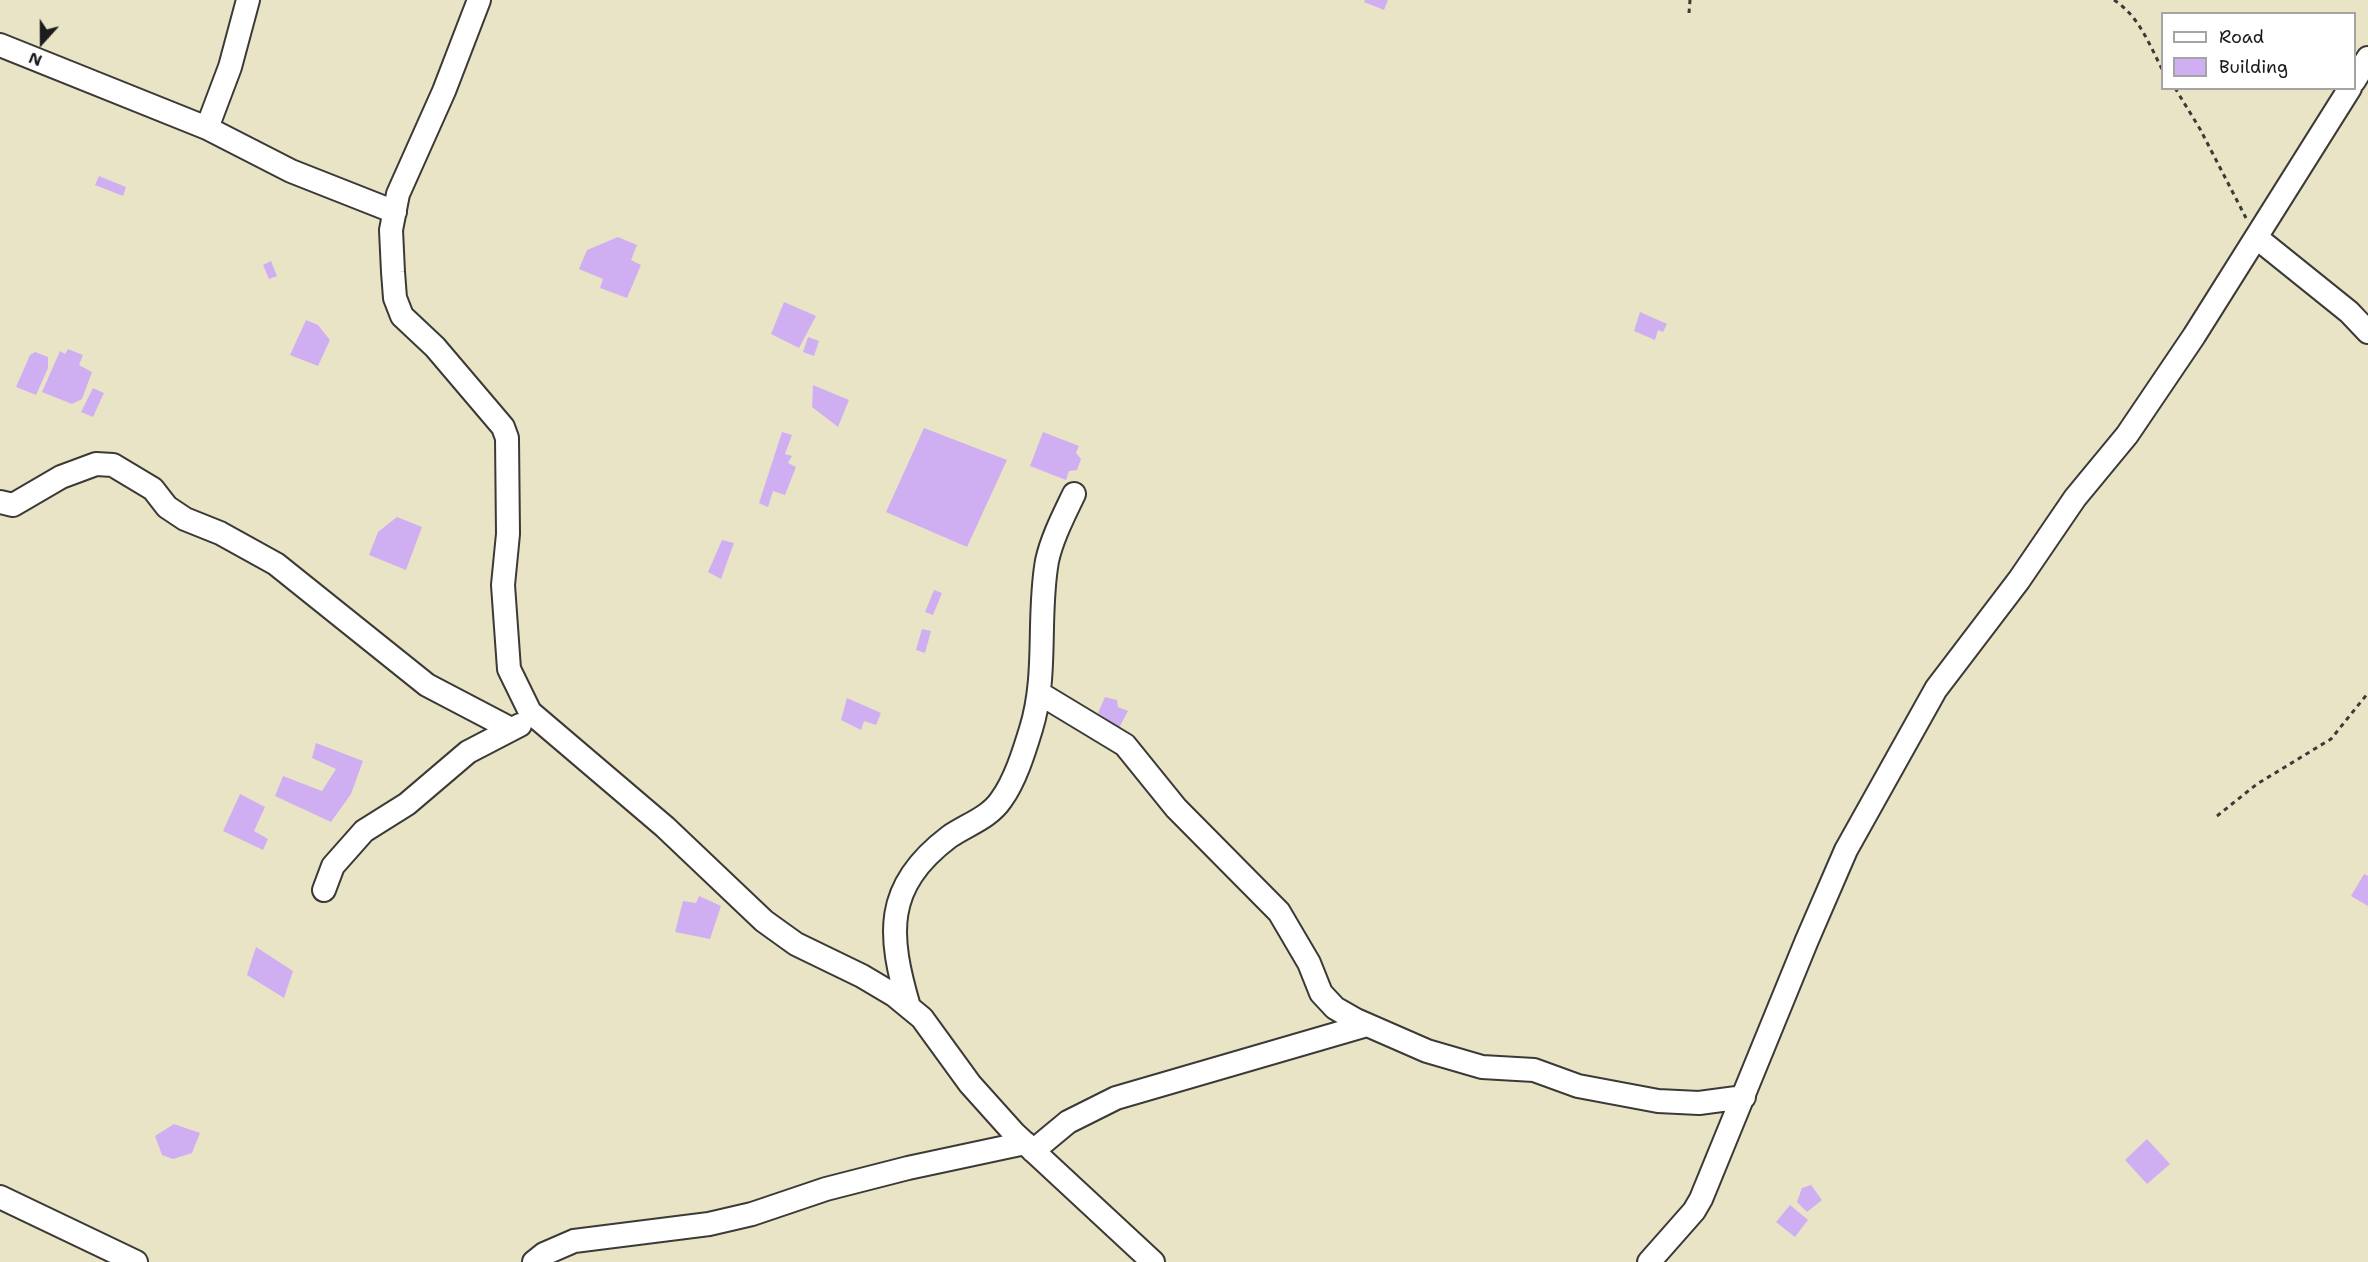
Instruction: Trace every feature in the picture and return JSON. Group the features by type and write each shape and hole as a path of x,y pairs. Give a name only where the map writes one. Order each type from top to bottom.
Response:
{"street":[{"path":"207,128 230,67 248,0"},
{"path":"479,0 444,91 398,194 391,230 393,272 395,298 402,316 450,363 503,427 507,438 508,534 503,585 508,669 521,697 537,718 665,827 764,921 796,944 862,976 922,1018 970,1084 1029,1147 1153,1262"},
{"path":"0,45 207,128 291,171 394,212"},
{"path":"2356,79 2368,58"},
{"path":"1649,1262 1694,1212 1701,1199 1846,850 1936,689 2019,580 2075,498 2127,435 2257,238 2349,90"},
{"path":"2257,238 2349,312 2368,332"},
{"path":"0,502 13,505 61,477 96,464 113,465 153,489 167,507 185,519 220,533 276,564 427,685 511,729"},
{"path":"909,1007 896,963 894,943 896,918 908,880 920,861 950,836 993,810 1001,801 1031,729 1039,693 1047,562 1055,535 1074,494"},
{"path":"1039,693 1125,745 1176,808 1279,912 1309,963 1321,993 1335,1008 1367,1025 1427,1051 1482,1067 1534,1070 1593,1089 1658,1101 1699,1103 1744,1097"},
{"path":"324,890 333,866 364,831 407,804 468,752 537,718"},
{"path":"534,1262 544,1254 574,1241 709,1224 752,1214 826,1189 908,1168 1029,1147 1068,1122 1116,1098 1367,1025"},
{"path":"0,1197 136,1262"}],"path":[{"path":"1689,13 1690,0"},
{"path":"2115,0 2130,12 2139,24 2161,65"},
{"path":"2176,90 2200,129 2257,238"},
{"path":"2217,816 2258,784 2331,739 2368,693"}],"building":[{"path":"1365,0 1388,0 1384,10 1364,2"},
{"path":"99,176 126,187 123,196 95,185"},
{"path":"618,237 637,245 631,260 641,265 627,298 600,288 603,279 579,269 587,250"},
{"path":"271,261 277,276 269,279 263,265"},
{"path":"784,302 816,316 799,348 771,334"},
{"path":"1640,312 1667,324 1663,332 1658,330 1655,340 1634,331"},
{"path":"306,320 318,325 330,340 318,366 290,355"},
{"path":"808,337 819,341 814,356 803,352"},
{"path":"68,349 83,355 79,365 92,372 82,399 72,404 42,392 60,351 65,354"},
{"path":"35,352 48,357 48,368 36,395 16,387 30,355"},
{"path":"813,385 849,400 838,427 812,407"},
{"path":"93,388 104,393 93,417 81,412"},
{"path":"924,428 1007,460 967,547 886,512"},
{"path":"782,432 792,435 785,454 792,456 788,463 796,467 785,495 773,491 768,507 759,503"},
{"path":"1043,432 1079,446 1076,453 1081,459 1077,470 1069,471 1066,480 1030,466"},
{"path":"397,517 422,527 406,570 369,555 378,532"},
{"path":"722,540 734,543 721,579 708,572"},
{"path":"934,590 942,593 933,615 925,612"},
{"path":"922,629 931,631 925,653 916,650"},
{"path":"1105,697 1117,700 1118,707 1128,711 1119,728 1098,713"},
{"path":"847,698 881,713 876,725 864,721 861,730 841,720"},
{"path":"316,743 363,761 351,794 331,822 275,796 283,776 322,791 336,769 312,758"},
{"path":"240,794 265,807 254,831 268,839 263,850 223,831"},
{"path":"2364,874 2368,876 2368,906 2351,896"},
{"path":"699,896 721,906 710,939 675,932 683,901 696,903"},
{"path":"256,947 293,971 284,998 247,975"},
{"path":"174,1124 200,1133 192,1153 173,1159 162,1155 155,1136"},
{"path":"2147,1139 2170,1164 2147,1184 2125,1160"},
{"path":"1811,1185 1822,1200 1807,1212 1797,1202 1802,1188"},
{"path":"1790,1205 1808,1220 1795,1237 1776,1222"}]}
